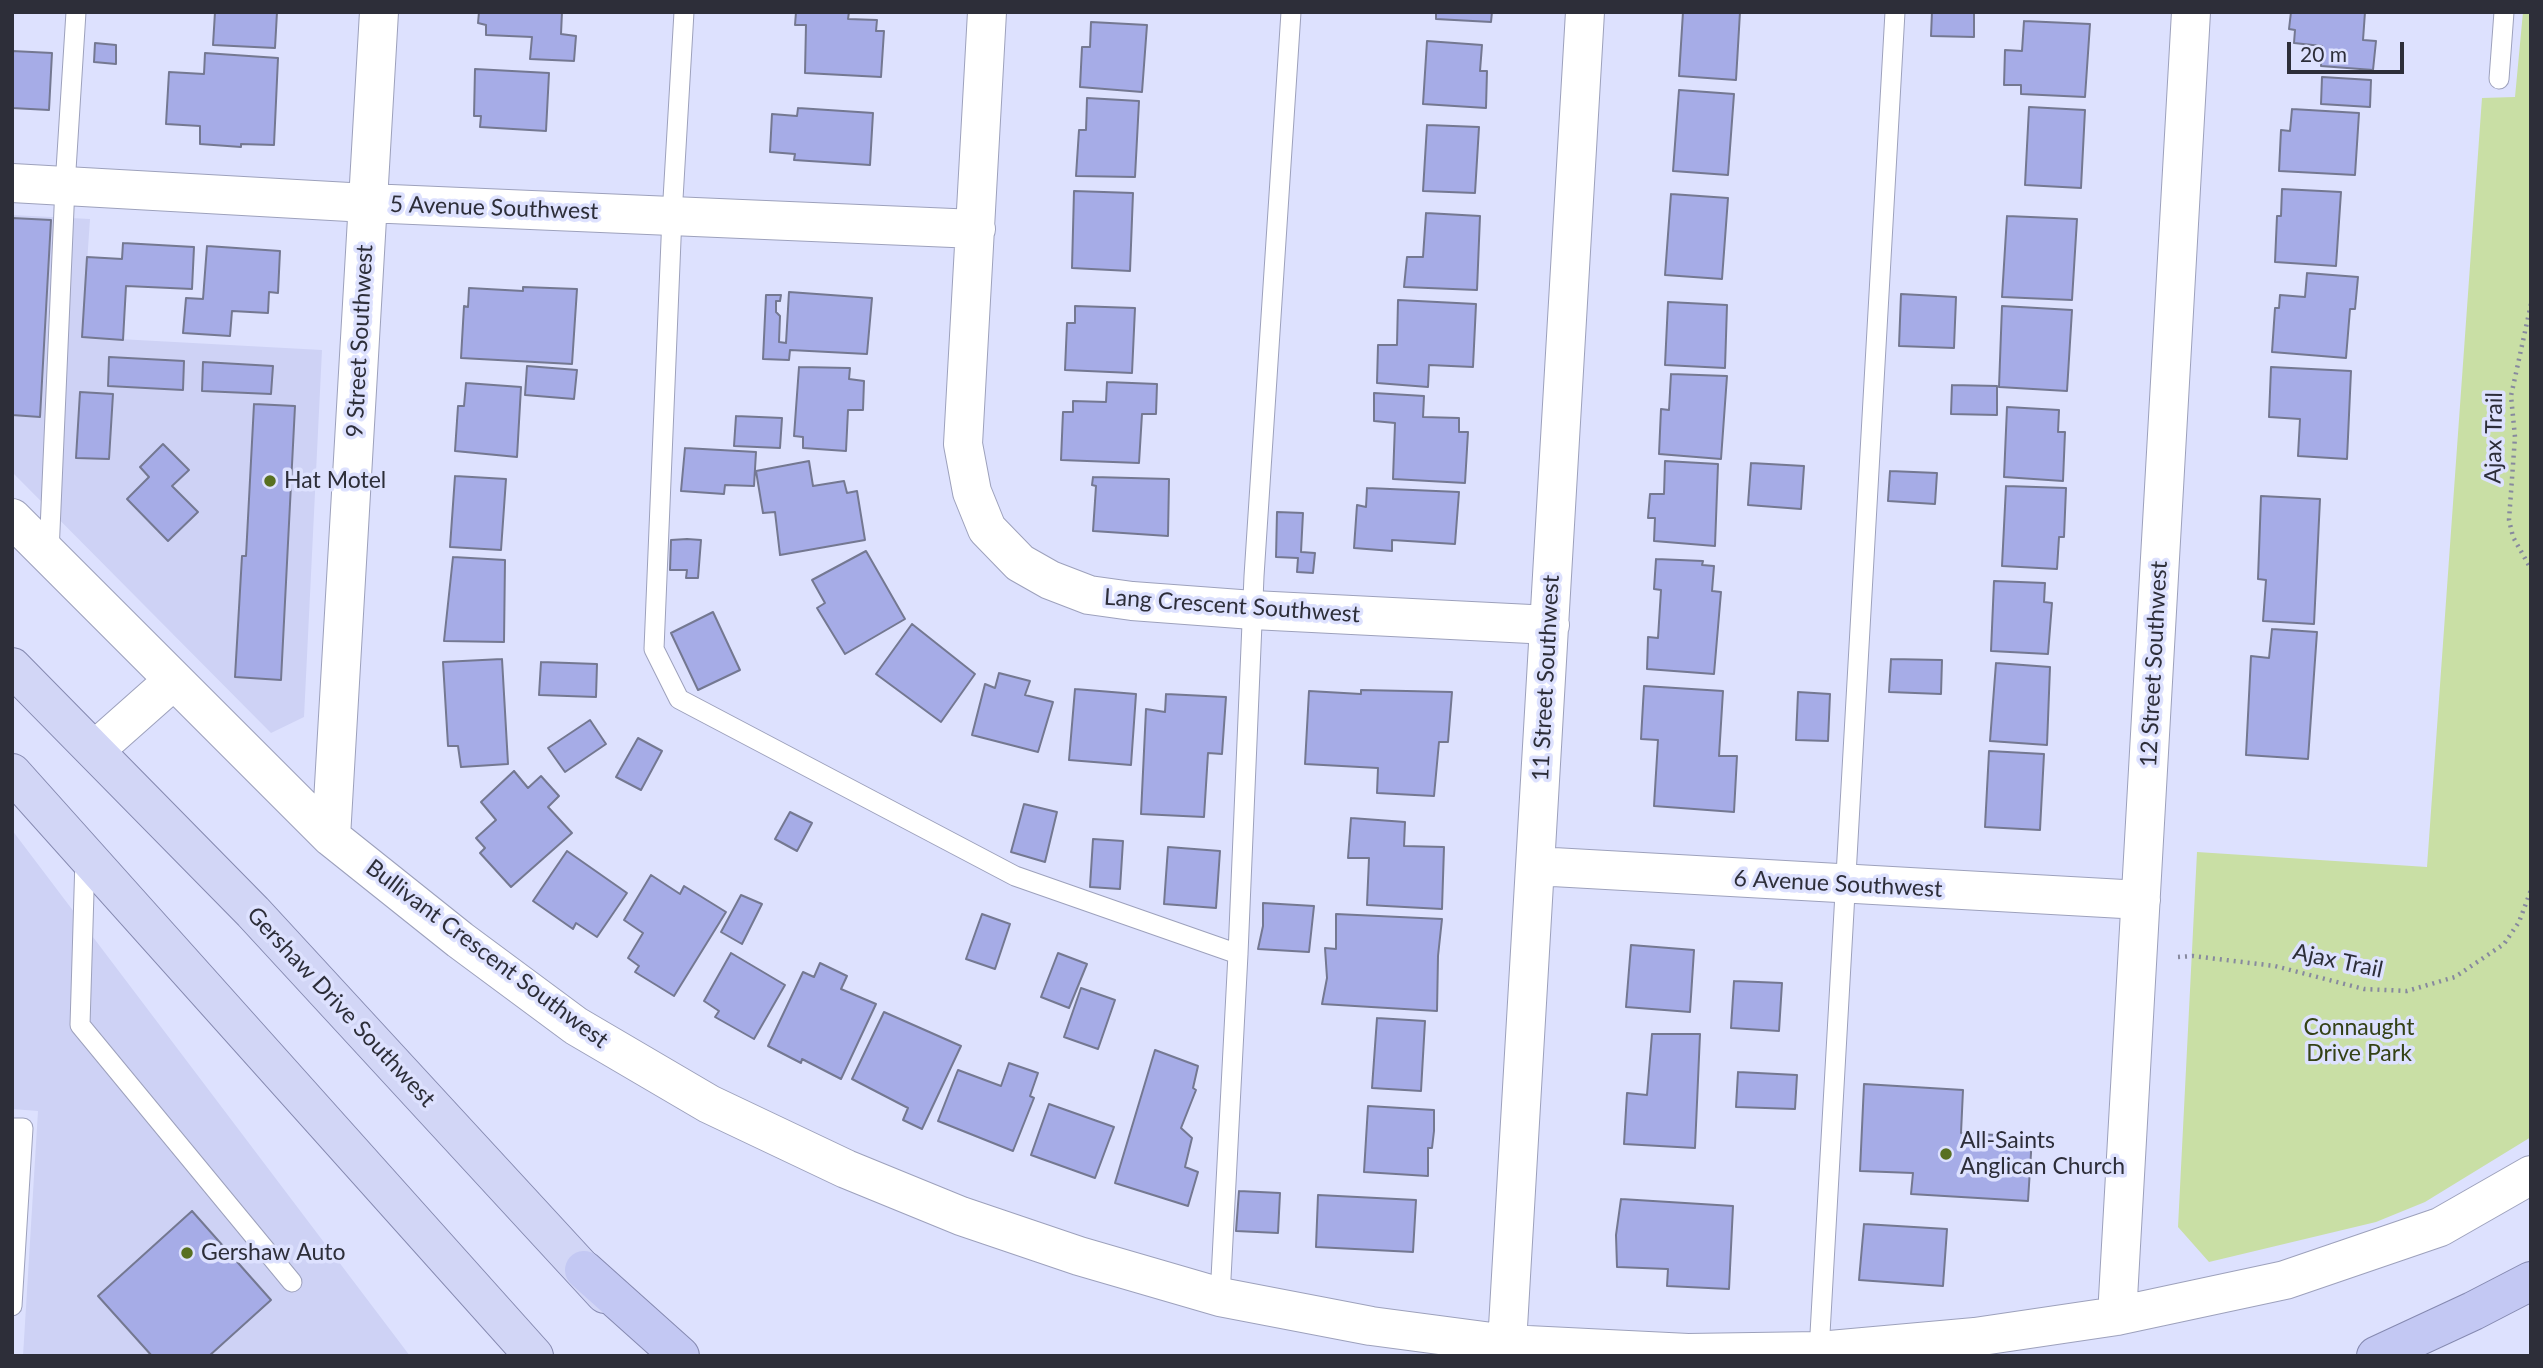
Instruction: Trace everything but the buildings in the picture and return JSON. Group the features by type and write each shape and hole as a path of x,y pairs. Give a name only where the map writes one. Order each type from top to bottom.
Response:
{"highway":[{"path":"584,1270 680,1356"},
{"path":"2376,1356 2531,1281"}],"main road":[{"name":"Gershaw Drive Southwest","path":"12,667 253,912 660,1356"},
{"path":"12,773 534,1356"}],"street":[{"name":"9 Street Southwest","path":"331,837 379,12"},
{"name":"Lang Crescent Southwest","path":"988,12 963,444 972,492 987,529 1020,563 1050,580 1089,595 1253,610 1550,625"},
{"name":"11 Street Southwest","path":"1507,1344 1585,12"},
{"name":"12 Street Southwest","path":"2117,1316 2191,12"},
{"name":"5 Avenue Southwest","path":"12,183 367,203 976,229"},
{"name":"Bullivant Crescent Southwest","path":"12,518 331,837 460,940 576,1026 709,1104 846,1168 961,1216 1079,1256 1220,1297 1371,1326 1507,1344 1688,1353 1819,1351 1975,1337 2117,1316 2285,1280 2440,1227 2531,1175"},
{"path":"95,750 174,680"},
{"name":"6 Avenue Southwest","path":"1535,866 2141,900"}],"lane":[{"path":"49,554 65,186 76,12"},
{"path":"684,12 672,216 654,649 679,699 1015,876 1238,954"},
{"path":"1220,1297 1254,576 1291,12"},
{"path":"1819,1351 1895,12"},
{"path":"2499,79 2504,12"},
{"path":"85,853 80,1025 292,1282"},
{"path":"12,1128 23,1128 12,1306"}],"path":[{"name":"Ajax Trail","path":"2531,304 2511,396 2515,437 2509,520 2513,537 2531,569"},
{"name":"Ajax Trail","path":"2178,957 2193,956 2275,966 2364,989 2407,991 2455,977 2504,944 2519,922 2531,890"}],"shaded area":[{"path":"12,215 90,219 82,337 322,350 304,717 271,733 12,472"},
{"path":"12,830 410,1356 23,1356 38,1111 12,1109"}],"green space":[{"name":"Connaught Drive Park","path":"2523,12 2531,12 2531,1137 2425,1202 2376,1222 2209,1262 2178,1227 2197,852 2427,867 2482,98 2515,97"}],"place":[{"name":"Hat Motel","path":"270,481"},
{"name":"All-Saints Anglican Church","path":"1946,1154"},
{"name":"Gershaw Auto","path":"187,1253"}]}
